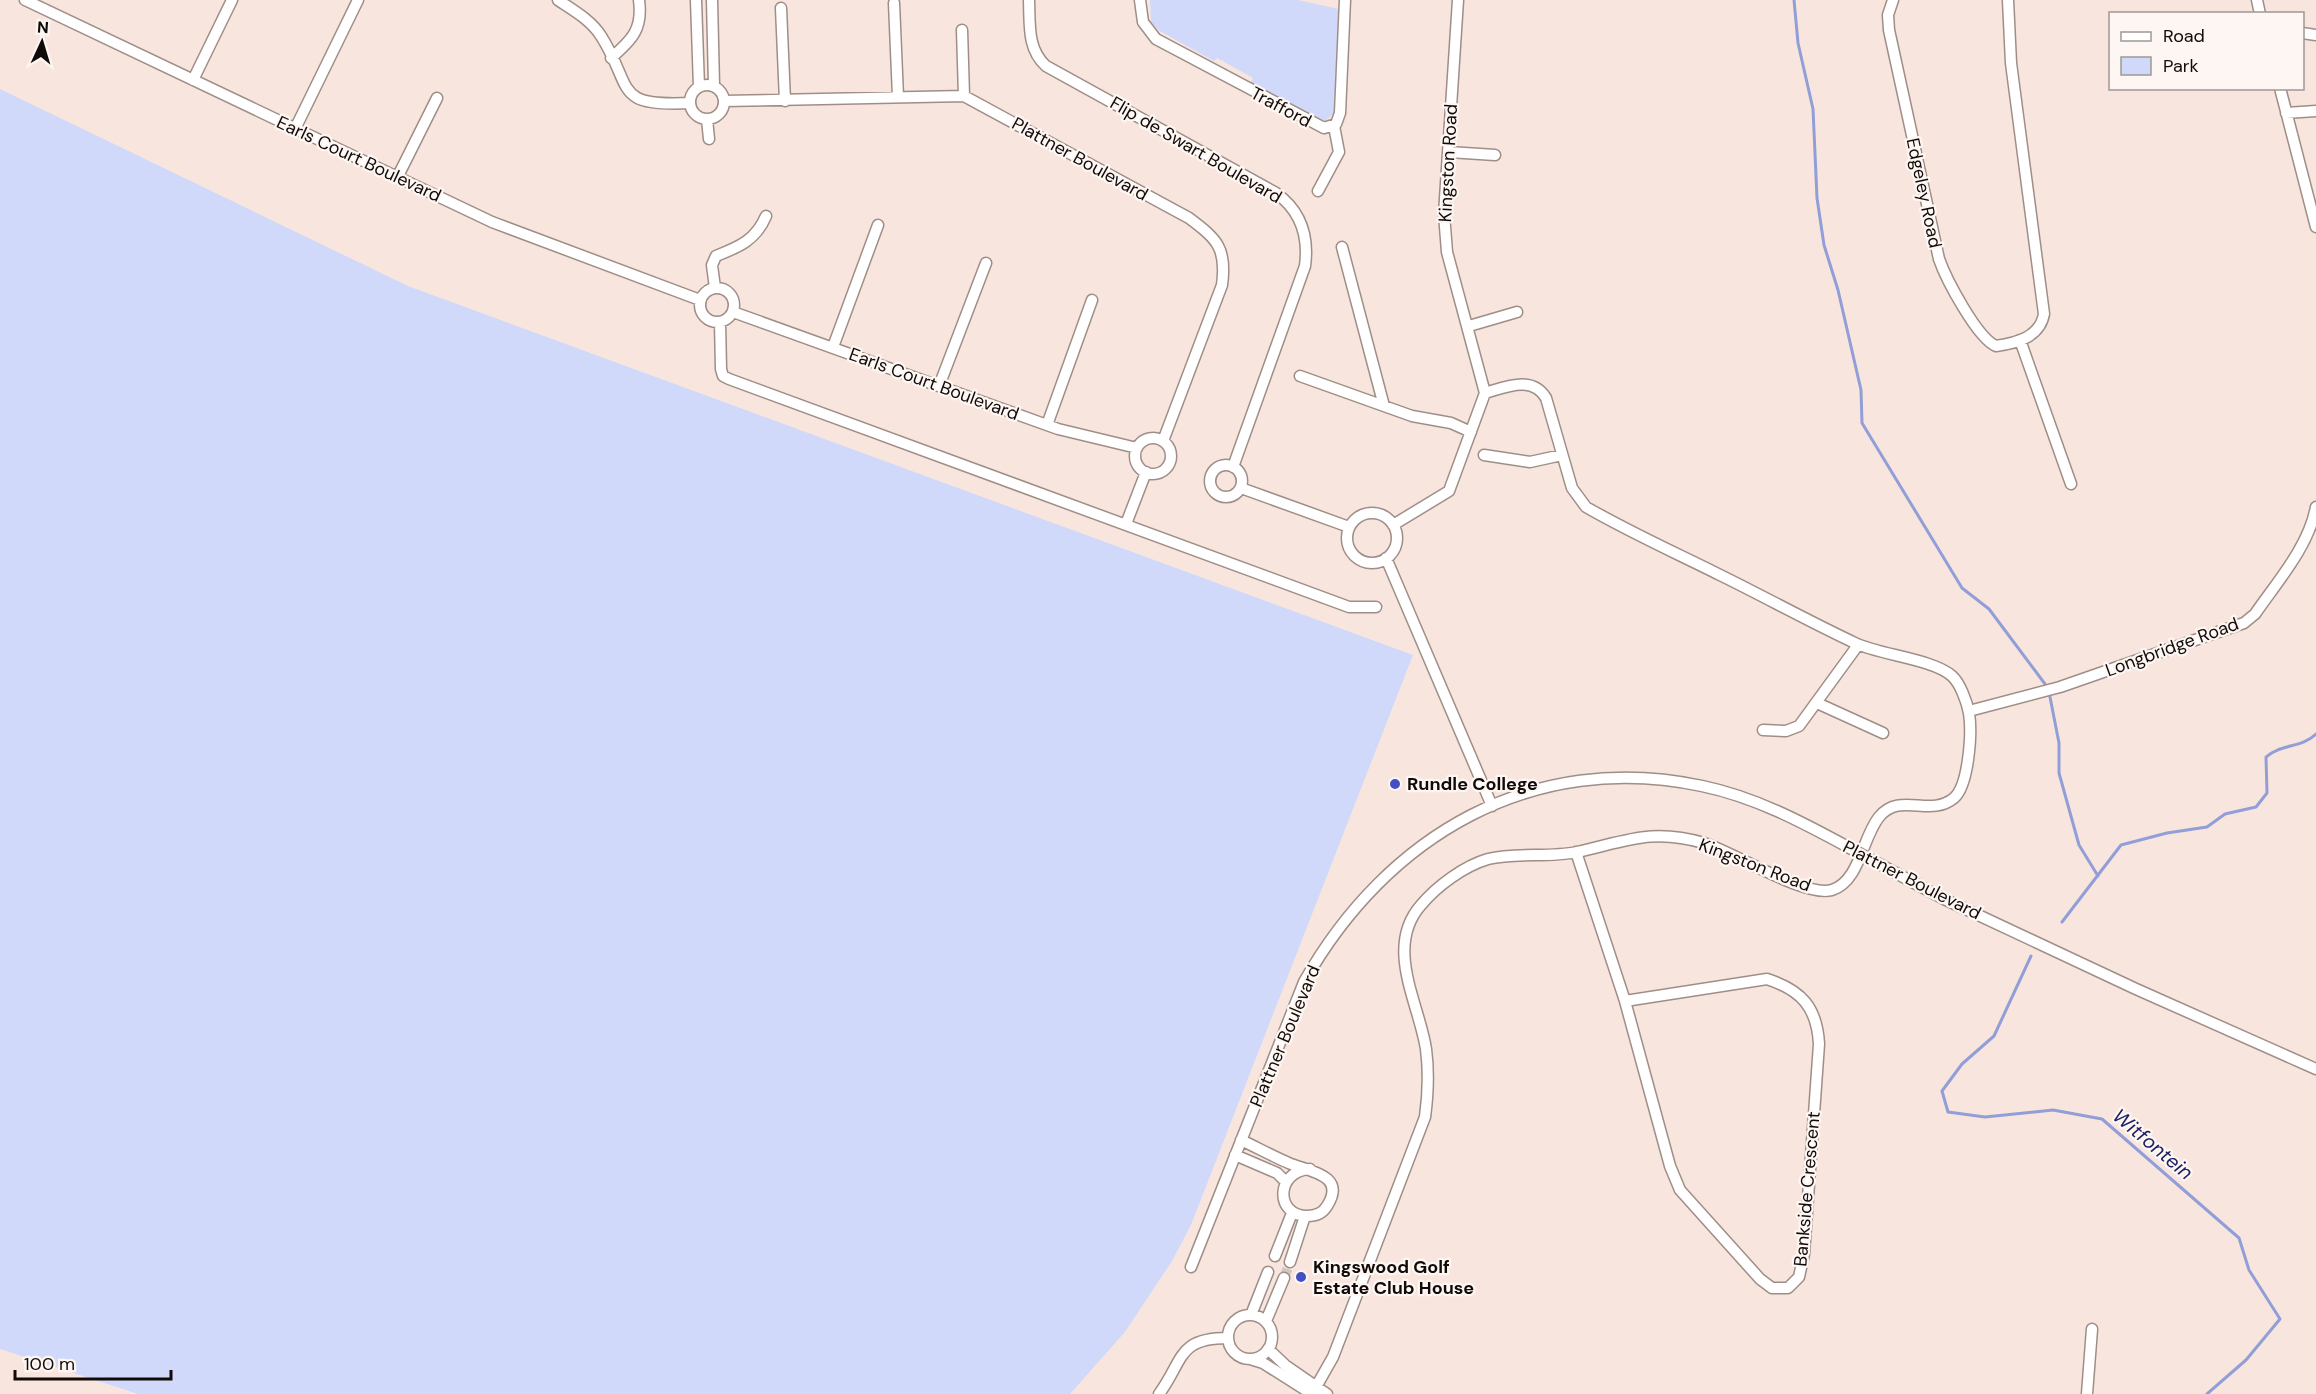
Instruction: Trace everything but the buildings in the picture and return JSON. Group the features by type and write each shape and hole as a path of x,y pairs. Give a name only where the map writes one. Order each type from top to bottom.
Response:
{"street":[{"name":"Earls Court Boulevard","path":"26,0 492,222 700,300"},
{"path":"193,80 232,0"},
{"path":"295,129 358,0"},
{"path":"558,0 593,25 624,87 644,102 656,105 690,103"},
{"path":"611,58 633,40 638,31 639,0"},
{"path":"696,0 699,87"},
{"path":"712,0 714,85 721,91 724,101 720,114 707,119 694,113 690,103 693,92 699,87 714,85"},
{"name":"Flip de Swart Boulevard","path":"1029,0 1031,42 1034,53 1046,66 1276,193 1294,210 1305,233 1307,250 1305,266 1233,467"},
{"name":"Trafford","path":"1140,0 1143,22 1156,39 1312,124 1324,128 1334,126 1340,113 1345,0"},
{"name":"Kingston Road","path":"1313,1391 1336,1350 1425,1117 1428,1086 1426,1048 1406,973 1406,937 1413,916 1439,888 1460,872 1488,860 1576,852 1642,836 1674,836 1716,848 1798,885 1825,891 1833,890 1846,879 1880,815 1890,807 1902,803 1937,806 1952,799 1963,787 1966,774 1969,711 1959,685 1946,672 1858,645 1586,507 1572,489 1542,391 1525,384 1485,393 1469,326 1447,252 1443,214 1458,0"},
{"name":"Edgeley Road","path":"1893,0 1888,15 1889,30 1939,259 1948,281 1988,341 1996,346 2020,340"},
{"path":"2008,0 2011,63 2044,314 2040,328 2029,337 2020,340 2071,484"},
{"path":"894,3 898,97"},
{"path":"781,8 785,101"},
{"path":"963,30 964,96"},
{"path":"2280,90 2316,227"},
{"name":"Plattner Boulevard","path":"724,101 964,96 1189,218 1216,240 1225,264 1222,285 1163,441"},
{"path":"398,176 437,98"},
{"path":"2286,113 2316,111"},
{"path":"707,119 709,139"},
{"path":"1318,191 1339,152 1334,126"},
{"path":"1449,152 1495,155"},
{"path":"715,288 712,265 716,256 746,244 762,226 766,216"},
{"path":"833,347 878,225"},
{"path":"1342,247 1384,406"},
{"path":"939,386 986,262"},
{"path":"715,288 730,295 733,312 720,322 705,318 700,310 700,300 706,292 715,288"},
{"path":"1047,425 1092,300"},
{"name":"Earls Court Boulevard","path":"733,312 1047,425 1137,448"},
{"path":"1469,326 1517,312"},
{"path":"720,322 721,369 723,376 729,379 1348,607 1376,607"},
{"path":"1300,376 1412,416 1451,423 1471,432"},
{"path":"1393,525 1449,491 1485,393"},
{"path":"1145,440 1163,441 1169,446 1171,461 1161,472 1146,472 1137,462 1137,448 1145,440"},
{"path":"1484,455 1530,462 1562,455"},
{"path":"1233,467 1240,473 1241,488 1233,496 1223,497 1211,487 1211,476 1217,468 1233,467"},
{"path":"1126,524 1146,472"},
{"path":"1241,488 1349,527"},
{"name":"Longbridge Road","path":"1969,711 2060,687 2244,623 2255,614 2302,543 2316,507"},
{"path":"1366,514 1381,515 1393,525 1396,532 1395,546 1386,558 1371,563 1356,557 1348,543 1349,527 1366,514"},
{"path":"1386,558 1492,806"},
{"path":"1763,730 1786,731 1799,726 1858,645"},
{"path":"1817,703 1883,733"},
{"name":"Plattner Boulevard","path":"1191,1267 1304,981 1332,935 1370,889 1403,858 1445,830 1492,806 1550,786 1621,777 1663,779 1705,786 1755,801 1848,847 1954,904 2316,1069"},
{"name":"Bankside Crescent","path":"1576,852 1625,1001 1670,1166 1680,1190 1760,1279 1772,1288 1788,1288 1799,1277 1804,1254 1819,1044 1815,1012 1803,999 1767,979 1625,1001"},
{"path":"1241,1140 1294,1165 1320,1172 1328,1180 1332,1190 1330,1201 1324,1210 1315,1215 1305,1216 1292,1213"},
{"path":"1235,1155 1277,1173 1286,1182"},
{"path":"1275,1256 1292,1213 1284,1198 1286,1182 1294,1173 1310,1169"},
{"path":"1290,1262 1305,1216"},
{"path":"1282,1240 1297,1245"},
{"path":"1251,1315 1268,1272"},
{"path":"1266,1321 1284,1278"},
{"path":"1261,1291 1276,1297"},
{"path":"1248,1359 1255,1358 1268,1349 1272,1335 1266,1321 1251,1315 1237,1319 1228,1331 1228,1338 1234,1352 1248,1359 1263,1363 1313,1391 1327,1394"},
{"path":"2087,1394 2092,1329"},
{"path":"1159,1394 1181,1356 1194,1342 1204,1339 1228,1338"},
{"path":"1268,1349 1313,1391"}],"green space":[{"path":"1150,0 1298,0 1339,9 1334,113 1324,122 1251,82 1253,78 1217,58 1214,61 1158,30 1151,22"},
{"path":"0,89 408,286 1413,655 1191,1225 1172,1261 1125,1332 1070,1394 138,1394 0,1349"}],"waterway":[{"path":"1794,0 1798,43 1813,109 1817,198 1824,245 1838,290 1861,390 1862,423 1962,588 1989,609 2045,684"},
{"path":"2050,697 2059,743 2059,773 2079,845 2098,876"},
{"name":"Witfontein","path":"2062,922 2121,845 2167,833 2207,827 2225,814 2256,807 2267,793 2266,757 2278,750 2304,742 2316,734"},
{"name":"Witfontein","path":"2031,956 1994,1036 1962,1064 1942,1091 1948,1112 1985,1117 2053,1110 2102,1119 2239,1238 2249,1270 2280,1319 2246,1360 2207,1394"}],"tunnel":[{"path":"1284,1278 1290,1262"}],"place":[{"name":"Rundle College","path":"1395,784"},
{"name":"Kingswood Golf Estate Club House","path":"1301,1277"}]}
